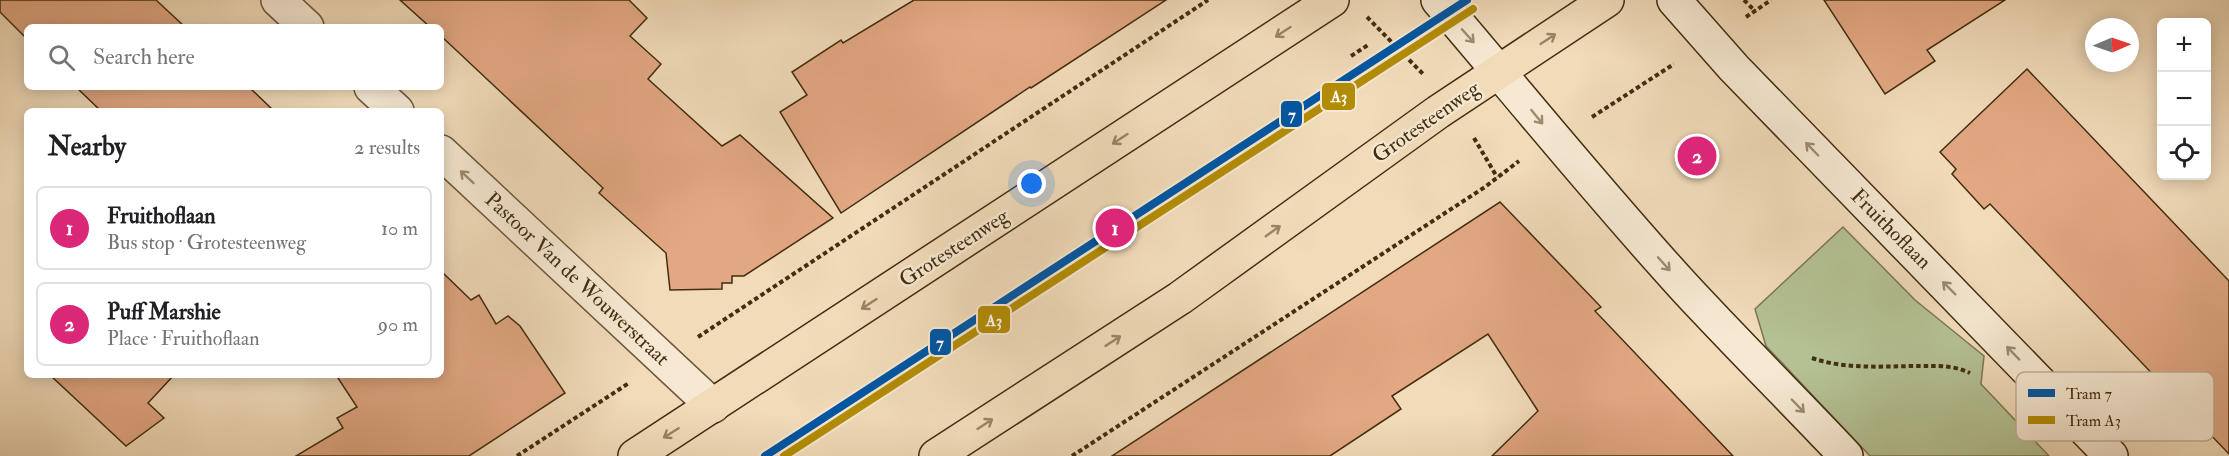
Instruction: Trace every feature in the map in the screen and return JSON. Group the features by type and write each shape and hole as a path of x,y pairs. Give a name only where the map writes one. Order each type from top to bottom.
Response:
{"main road":[{"name":"Grotesteenweg","path":"635,456 1332,0"},
{"name":"Grotesteenweg","path":"936,456 1180,298 1438,112 1607,0"}],"street":[{"path":"278,0 304,24"},
{"path":"1438,0 1500,71 1553,137 1686,289 1846,456"},
{"name":"Fruithoflaan","path":"1674,0 1709,41 2030,372"},
{"path":"374,90 394,108"},
{"name":"Pastoor Van de Wouwerstraat","path":"444,155 713,406"},
{"name":"Fruithoflaan","path":"2096,441 2111,456"}],"path":[{"path":"517,456 1208,0"},
{"path":"1744,0 1755,11"},
{"path":"1072,456 1485,187 1553,137 1583,123 1771,0"},
{"path":"1351,56 1368,45"},
{"path":"1810,357 1827,363 1876,367 1956,366 1977,375"}],"green space":[{"path":"1843,227 1915,300 1984,356 1981,384 2016,421 2016,441 2035,441 2049,456 1870,456 1766,346 1755,309"}],"building":[{"path":"0,0 156,0 182,24 24,24 24,36 0,12"},
{"path":"400,0 629,0 647,18 630,36 661,64 648,79 722,146 740,135 833,218 744,276 732,276 732,283 722,283 722,289 670,290 666,253 599,193 603,188 444,39 444,24 427,24"},
{"path":"914,0 1166,0 841,213 780,112 807,95 792,72 841,40 843,43"},
{"path":"1824,0 2005,0 1927,50 1935,61 1885,94"},
{"path":"2027,69 2229,281 2229,454 2214,438 2214,372 2151,372 1990,204 1984,209 1952,174 1956,169 1940,152"},
{"path":"79,90 252,90 271,108 98,108"},
{"path":"1500,202 1601,307 1595,311 1733,456 1492,456 1538,411 1488,334 1392,396 1401,409 1330,456 1112,456"},
{"path":"444,274 471,300 479,295 496,324 508,316 520,326 565,393 469,456 296,456 343,428 337,418 357,407 338,378 444,378"},
{"path":"53,378 171,378 148,403 164,418 126,446"}],"tram line":[{"name":"7","path":"765,456 1467,0"},
{"name":"A3","path":"784,456 1473,9"}],"place":[{"name":"Puff Marshie","path":"1697,156"},
{"name":"Fruithoflaan","path":"1115,228"}]}
